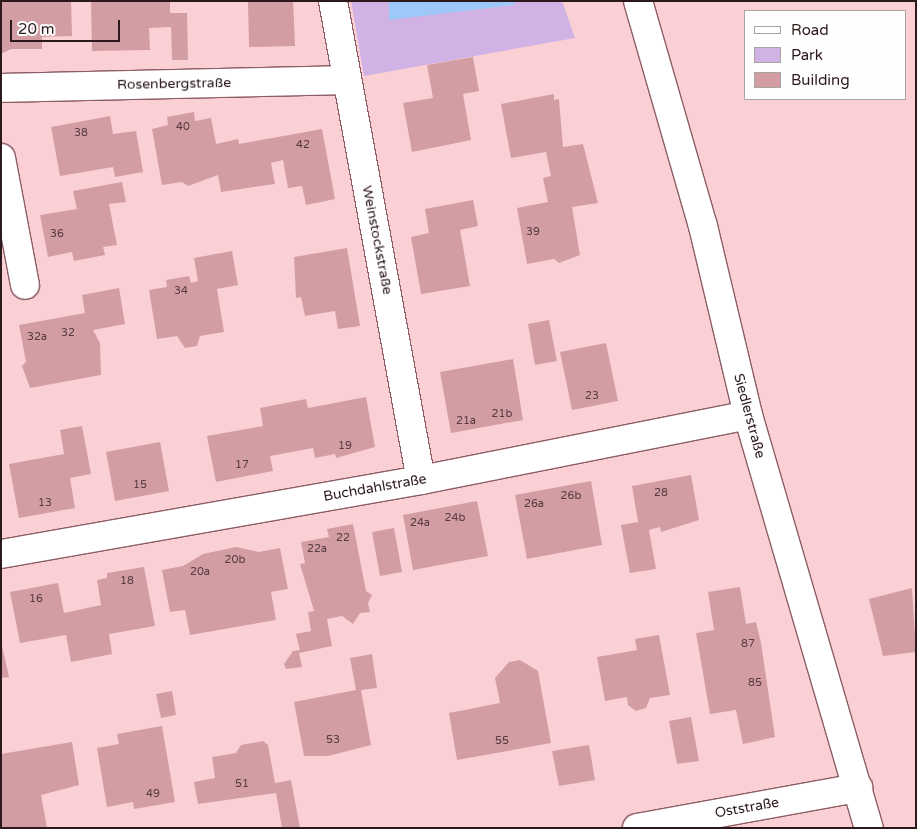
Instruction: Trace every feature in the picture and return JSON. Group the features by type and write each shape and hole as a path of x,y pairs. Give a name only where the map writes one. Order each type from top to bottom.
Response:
{"street":[{"name":"Weinstockstraße","path":"333,1 421,480"},
{"name":"Siedlerstraße","path":"638,1 703,226 748,416 869,828"},
{"name":"Rosenbergstraße","path":"1,88 347,80"},
{"path":"1,158 25,285"},
{"name":"Buchdahlstraße","path":"1,554 421,480 748,416"},
{"name":"Oststraße","path":"636,828 858,788"}],"green space":[{"path":"351,1 389,1 389,19 514,5 516,1 562,1 575,38 364,76"}],"water":[{"path":"389,1 516,1 514,5 389,20"}],"building":[{"path":"1,1 71,1 72,36 42,37 42,49 11,49 1,54"},
{"path":"170,1 170,13 187,13 188,60 172,60 171,27 149,28 150,50 92,51 91,2"},
{"path":"248,1 293,1 295,46 249,47"},
{"path":"473,57 479,91 463,94 471,140 412,152 403,103 433,98 427,65"},
{"path":"554,94 554,100 559,99 563,147 583,144 598,203 572,207 580,255 559,263 554,259 527,264 517,208 548,202 543,178 551,176 546,152 511,158 501,104"},
{"path":"194,112 195,121 211,118 216,144 238,139 239,144 322,129 335,199 306,205 302,186 288,188 283,160 271,163 275,184 221,192 218,175 188,186 182,182 162,185 152,129 168,125 167,117"},
{"path":"110,116 113,134 136,131 143,172 115,177 113,167 60,176 51,127"},
{"path":"122,182 126,202 109,204 117,245 103,247 105,255 74,261 72,252 48,257 40,215 77,209 73,191"},
{"path":"473,200 478,226 460,230 470,286 421,294 411,237 429,233 425,209"},
{"path":"347,248 360,326 338,329 335,311 305,316 301,297 296,298 294,257"},
{"path":"232,251 238,285 217,289 224,332 200,336 197,346 185,348 177,336 157,339 149,290 167,287 166,280 189,276 191,283 198,281 194,258"},
{"path":"119,288 125,324 93,330 100,343 101,375 30,388 22,366 26,362 19,325 85,313 82,295"},
{"path":"549,320 557,361 535,365 528,324"},
{"path":"606,343 618,401 572,410 560,352"},
{"path":"513,359 523,420 451,433 440,372"},
{"path":"366,397 375,447 336,458 335,454 315,458 313,448 270,456 273,471 216,482 207,436 263,426 260,408 306,399 308,408"},
{"path":"82,426 91,474 70,478 75,508 19,518 9,464 64,454 60,430"},
{"path":"160,442 169,491 115,501 106,452"},
{"path":"691,475 699,520 661,532 660,527 649,530 656,569 630,573 621,525 638,522 632,486"},
{"path":"591,481 602,545 527,559 515,495"},
{"path":"477,501 488,556 413,570 403,515"},
{"path":"353,524 366,591 372,595 368,603 370,612 360,613 353,624 342,616 327,619 332,646 299,653 302,667 286,669 284,664 293,651 300,650 296,634 311,631 308,612 314,611 300,564 305,563 301,542 329,537 327,529"},
{"path":"394,528 402,572 380,576 372,532"},
{"path":"236,547 259,552 280,548 288,589 271,592 276,620 190,635 185,610 170,612 162,570 183,566 203,554"},
{"path":"144,567 155,626 109,634 112,654 71,662 66,635 20,643 10,592 58,583 64,613 101,605 97,580 107,578 107,573"},
{"path":"740,587 746,624 756,622 761,643 775,737 743,744 736,710 710,714 696,633 714,630 708,592"},
{"path":"912,588 916,652 883,656 869,599"},
{"path":"659,635 670,695 650,698 646,708 636,711 628,705 627,697 605,701 597,657 637,650 635,639"},
{"path":"1,641 9,677 1,678"},
{"path":"372,654 377,688 361,690 371,745 328,756 304,756 294,702 356,690 350,658"},
{"path":"520,660 538,671 551,743 457,760 449,713 500,703 495,678 509,662"},
{"path":"172,691 176,715 161,718 156,694"},
{"path":"691,717 699,761 677,764 669,721"},
{"path":"162,726 175,802 134,809 133,802 107,807 97,748 119,744 117,734"},
{"path":"263,741 268,745 275,783 291,780 300,828 282,828 276,793 198,804 194,782 215,778 212,757 236,753 241,745"},
{"path":"72,742 79,785 41,795 47,828 1,828 1,754"},
{"path":"589,745 595,780 559,786 552,751"}]}
